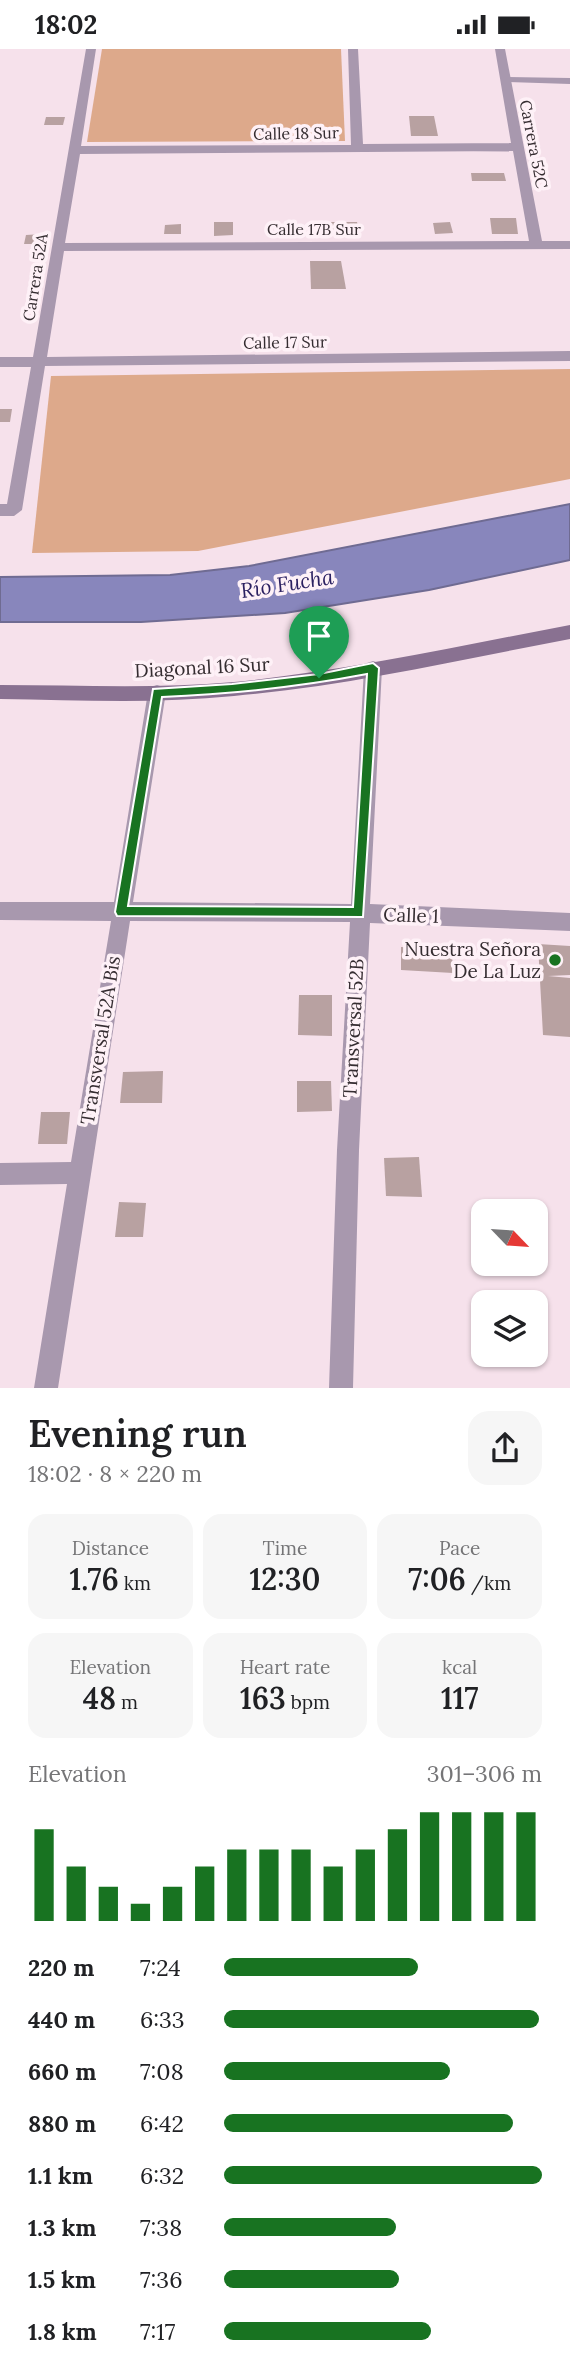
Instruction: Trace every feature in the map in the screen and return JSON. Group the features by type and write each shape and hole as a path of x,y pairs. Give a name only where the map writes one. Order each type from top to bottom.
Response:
{"street":[{"name":"Carrera 52A","path":"7,510 39,362 91,49"},
{"path":"353,49 357,148"},
{"name":"Carrera 52C","path":"500,49 537,245"},
{"name":"Calle 18 Sur","path":"74,151 519,147"},
{"name":"Calle 17B Sur","path":"58,247 570,246"},
{"name":"Calle 17 Sur","path":"0,362 570,356"},
{"name":"Diagonal 16 Sur","path":"0,692 157,692 256,687 570,632"},
{"name":"Transversal 52B","path":"341,1388 359,913 373,668"},
{"name":"Transversal 52A Bis","path":"46,1388 157,692"},
{"name":"Calle 1","path":"0,911 359,913 570,922"},
{"path":"0,1174 79,1173"}],"lane":[{"path":"506,79 570,81"}],"shaded area":[{"path":"102,49 341,49 345,141 87,142"},
{"path":"570,369 570,479 198,551 32,553 51,376"}],"water":[{"name":"Río Fucha","path":"570,504 570,560 429,590 285,613 141,622 0,622 0,577 170,575 249,566"}],"building":[{"path":"409,116 434,116 438,136 411,136"},
{"path":"46,117 65,117 63,125 44,125"},
{"path":"471,173 504,173 506,181 472,181"},
{"path":"490,218 516,218 518,234 492,234"},
{"path":"214,222 233,222 233,235 214,236"},
{"path":"311,222 357,222 359,233 311,234"},
{"path":"450,222 453,233 435,234 433,223"},
{"path":"181,224 181,234 164,234 165,225"},
{"path":"42,234 41,244 24,244 26,235"},
{"path":"310,261 341,261 346,289 311,289"},
{"path":"0,409 12,409 10,422 0,422"},
{"path":"538,944 570,946 570,975 548,976 570,978 570,1037 543,1035"},
{"path":"401,947 452,950 453,973 401,970"},
{"path":"299,995 332,995 332,1036 298,1035"},
{"path":"163,1071 162,1103 120,1103 123,1072"},
{"path":"297,1081 331,1081 332,1111 297,1112"},
{"path":"41,1112 70,1112 67,1144 38,1144"},
{"path":"419,1157 422,1197 386,1196 384,1158"},
{"path":"119,1202 146,1203 143,1237 115,1237"}],"place":[{"name":"Nuestra Señora De La Luz","path":"555,960"}],"route":[{"path":"373,668 359,913 121,912 157,692 232,689 319,678 373,668"}]}
